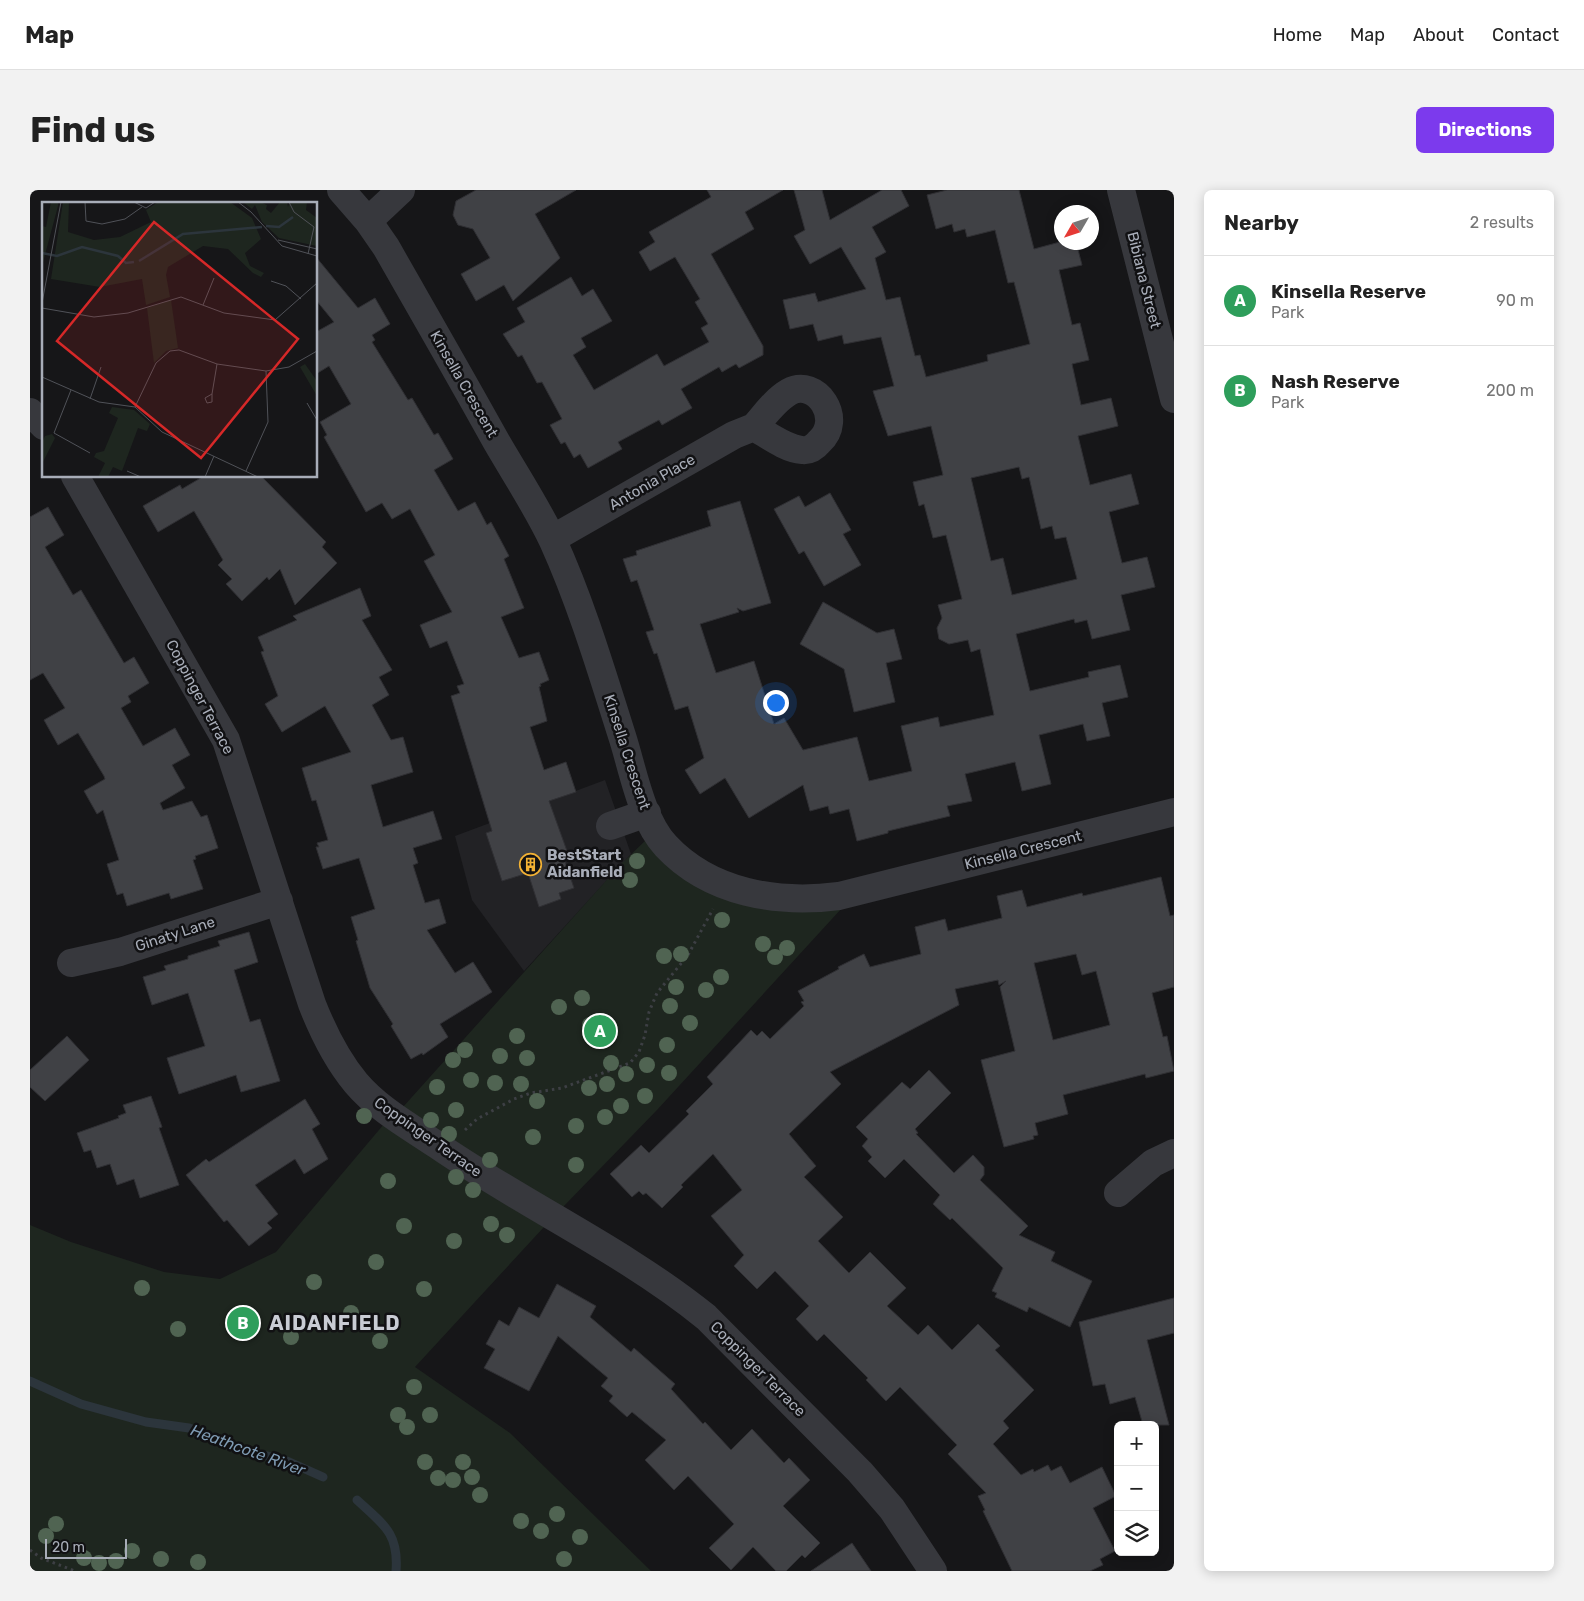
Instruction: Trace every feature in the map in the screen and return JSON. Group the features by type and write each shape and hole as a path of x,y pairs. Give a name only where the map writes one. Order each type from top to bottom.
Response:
{"street":[{"name":"Kinsella Crescent","path":"341,190 368,221 386,247 552,539 586,624 647,814 663,844 700,875 722,885 784,898 808,900 839,896 1174,812"},
{"path":"368,221 401,190"},
{"name":"Bibiana Street","path":"1121,190 1174,399"},
{"path":"30,412 42,424"},
{"name":"Antonia Place","path":"552,539 734,435 754,428"},
{"name":"Coppinger Terrace","path":"76,478 226,740 312,1004 322,1029 338,1059 356,1083 377,1105 448,1153 679,1295 706,1317 860,1472 898,1517 933,1571"},
{"path":"610,826 647,814"},
{"name":"Ginaty Lane","path":"71,963 120,952 279,901"},
{"path":"1118,1193 1153,1163 1174,1153"}],"path":[{"path":"448,1153 468,1125 514,1099 531,1093 562,1088 630,1063 639,1052 645,1035 649,1012 657,993 688,955 719,898 722,885"},
{"path":"30,1550 41,1558 75,1571"}],"shaded area":[{"path":"605,780 631,854 524,971 472,900 455,836"},
{"path":"646,840 660,857 842,908 657,1110 562,1208 498,1171 403,1107 622,863"},
{"path":"384,1124 475,1186 544,1227 415,1367 510,1433 651,1571 30,1571 30,1225 71,1242 164,1272 220,1279 276,1252"}],"building":[{"path":"476,190 576,190 535,214 560,258 513,301 504,285 476,301 461,274 490,258 473,229 458,225 453,215 456,201"},
{"path":"707,190 783,190 745,212 754,229 711,254 763,346 763,355 739,368 736,364 722,372 719,367 681,389 692,408 662,425 659,420 618,442 622,449 588,468 580,454 574,458 565,442 561,444 550,425 562,419 542,382 537,383 522,355 518,357 503,334 525,322 517,308 571,277 582,296 593,289 612,321 581,338 586,347 573,355 594,390 657,354 664,366 709,342 701,328 708,324 695,302 700,299 675,257 650,271 639,252 655,242 649,232 711,197"},
{"path":"794,190 822,190 830,220 882,190 901,190 909,206 872,227 886,252 875,258 886,300 900,297 915,356 920,355 926,377 988,361 987,355 1030,344 1014,282 1008,283 995,230 967,237 965,229 954,232 952,224 936,229 927,195 947,190 1019,190 1034,249 1054,244 1054,250 1078,250 1082,265 1059,270 1072,325 1080,323 1089,360 1072,364 1081,405 1111,398 1118,426 1078,436 1090,485 1131,474 1139,504 1109,512 1122,563 1147,557 1155,587 1121,595 1130,630 1092,639 1087,620 1075,623 1074,619 1016,634 1030,691 1089,677 1088,672 1120,665 1128,697 1102,703 1110,736 1087,741 1083,724 1039,735 1051,784 1022,791 1015,762 965,774 972,801 947,806 950,816 888,831 888,833 857,841 849,809 830,814 828,806 810,811 803,785 749,818 725,778 700,794 685,770 704,758 688,706 675,710 657,653 654,654 646,632 654,630 637,580 631,582 623,559 637,555 636,551 711,526 707,511 740,501 771,603 743,611 737,608 739,612 700,624 716,673 754,661 774,724 784,718 803,750 857,737 869,781 912,771 901,726 938,717 940,727 994,715 980,649 971,652 968,640 949,644 939,639 937,628 942,618 938,605 962,599 946,535 933,538 924,504 919,506 913,482 943,475 931,426 888,436 873,391 894,386 881,337 844,344 842,335 818,341 813,324 790,329 783,300 815,293 818,302 866,289 841,247 810,264 794,236 805,230","holes":["1019,467 1022,479 1029,477 1041,529 1052,526 1055,539 1066,537 1077,579 1012,595 1003,558 991,561 971,478"]},
{"path":"318,259 358,308 375,298 390,324 372,335 375,340 372,342 408,400 412,398 434,435 438,433 453,459 434,470 458,511 475,502 487,525 491,522 509,556 504,559 524,608 501,617 519,658 539,652 549,680 540,684 541,686 539,687 547,721 530,727 544,770 566,762 576,792 549,801 567,851 562,853 574,888 559,893 561,899 539,907 528,873 502,881 486,833 492,831 451,696 460,693 457,686 464,684 447,641 430,648 420,625 452,612 424,561 435,555 410,509 392,519 382,503 366,512 324,437 327,435 320,422 351,404 329,366 318,373 318,331 334,322 318,302"},
{"path":"201,478 263,478 326,542 322,547 337,563 295,605 280,569 269,580 267,577 242,601 226,584 232,579 218,565 223,560 194,511 158,532 143,506 180,485 182,489"},
{"path":"830,493 851,530 843,534 861,565 824,586 804,551 799,554 774,509 799,496 805,507"},
{"path":"48,507 64,535 45,547 73,595 81,590 124,663 134,657 149,683 128,696 131,702 121,708 143,746 175,728 190,755 172,765 185,788 160,803 163,810 192,801 201,817 207,815 218,848 195,856 196,859 193,860 203,889 171,899 169,893 127,906 123,893 117,895 107,864 119,860 103,810 97,814 84,791 105,779 104,776 78,733 58,745 44,720 65,708 43,673 30,680 30,517"},
{"path":"360,588 371,616 362,620 392,670 379,677 389,695 372,705 391,740 403,737 413,772 371,785 383,827 433,811 442,839 413,848 418,863 413,865 425,903 439,899 446,923 427,930 455,973 473,962 492,992 440,1024 448,1037 423,1055 422,1053 411,1059 391,1026 393,1024 370,988 356,941 358,940 351,917 375,909 359,858 323,869 316,847 319,847 317,843 328,840 316,800 312,801 302,768 351,752 325,706 282,732 265,704 278,696 261,652 264,651 258,637 297,620 293,616"},
{"path":"823,602 877,633 894,629 902,659 886,663 895,702 854,712 844,669 800,644"},
{"path":"1161,877 1170,916 1174,915 1174,987 1152,993 1163,1037 1167,1036 1174,1071 1146,1078 1145,1074 1063,1095 1068,1114 1035,1123 1038,1135 1033,1136 1034,1139 1004,1147 981,1060 1015,1051 1000,987 1006,981 999,985 998,980 955,989 959,1005 830,1072 841,1084 789,1134 816,1166 804,1177 843,1217 818,1241 849,1273 870,1252 906,1288 887,1306 918,1335 928,1325 952,1350 978,1324 1000,1346 995,1350 1034,1390 1003,1421 1009,1428 993,1444 1021,1475 1033,1469 1034,1472 1048,1465 1051,1471 1061,1466 1070,1483 1102,1467 1114,1492 1114,1497 1093,1508 1114,1549 1114,1552 1100,1559 1103,1565 1090,1571 1012,1571 983,1511 985,1510 978,1496 986,1493 948,1454 957,1445 900,1387 886,1401 866,1380 868,1378 824,1334 817,1341 796,1319 809,1306 775,1271 757,1289 734,1266 744,1255 711,1216 742,1190 713,1154 681,1185 683,1187 662,1208 646,1193 643,1195 639,1191 632,1197 610,1174 641,1145 649,1153 689,1114 686,1111 713,1084 707,1077 751,1030 757,1036 762,1031 770,1039 804,1006 801,1002 804,1001 798,991 839,969 838,967 864,954 870,967 921,954 915,927 945,919 948,931 1002,918 997,896 1022,890 1027,907 1082,893 1083,896","holes":["1076,954 1082,975 1096,971 1110,1025 1053,1040 1034,963"]},
{"path":"249,932 258,962 234,970 250,1022 260,1019 280,1081 241,1092 236,1075 179,1094 167,1058 205,1046 188,993 152,1005 143,977 166,970 164,966 188,959 188,956 220,946 218,941"},
{"path":"67,1036 89,1060 45,1101 30,1087 30,1070"},
{"path":"929,1070 951,1093 915,1129 918,1133 916,1134 954,1173 973,1155 984,1167 984,1175 980,1180 1028,1226 1019,1235 1055,1252 1051,1261 1092,1281 1070,1327 1029,1307 1027,1312 995,1297 997,1293 992,1291 1003,1268 952,1218 950,1220 933,1204 940,1195 904,1159 885,1178 868,1161 872,1157 862,1146 868,1139 856,1127 902,1082 910,1089"},
{"path":"151,1096 162,1127 159,1128 179,1185 140,1198 134,1179 117,1185 110,1164 97,1168 91,1150 84,1152 77,1133 119,1118 118,1116 126,1113 123,1105"},
{"path":"305,1099 320,1124 312,1129 328,1159 304,1174 295,1159 255,1185 278,1214 267,1223 272,1228 249,1246 227,1220 224,1222 186,1175 206,1159 209,1162"},
{"path":"557,1284 596,1306 590,1317 631,1352 634,1348 675,1384 671,1389 703,1424 705,1422 731,1450 752,1429 784,1463 789,1458 810,1480 783,1506 820,1543 805,1558 802,1555 786,1571 776,1571 753,1547 731,1570 709,1548 734,1524 688,1476 674,1490 645,1460 666,1440 632,1412 627,1417 609,1401 613,1396 601,1386 608,1378 558,1336 529,1391 484,1368 495,1349 486,1344 499,1320 509,1326 519,1307 539,1318"},
{"path":"1174,1298 1174,1333 1147,1340 1169,1425 1159,1425 1159,1421 1142,1421 1135,1397 1110,1404 1105,1384 1093,1386 1079,1322"},
{"path":"852,1543 871,1571 811,1571"}],"waterway":[{"name":"Heathcote River","path":"30,1381 81,1404 146,1422 189,1428 235,1448 287,1461 323,1477"},
{"name":"Heathcote River","path":"357,1500 382,1523 392,1538 395,1547 396,1571"}],"place":[{"name":"BestStart Aidanfield","path":"531,864"},
{"name":"Kinsella Reserve","path":"600,1031"},
{"name":"Nash Reserve","path":"243,1323"}],"district":[{"name":"AIDANFIELD","path":"335,1323"}]}
